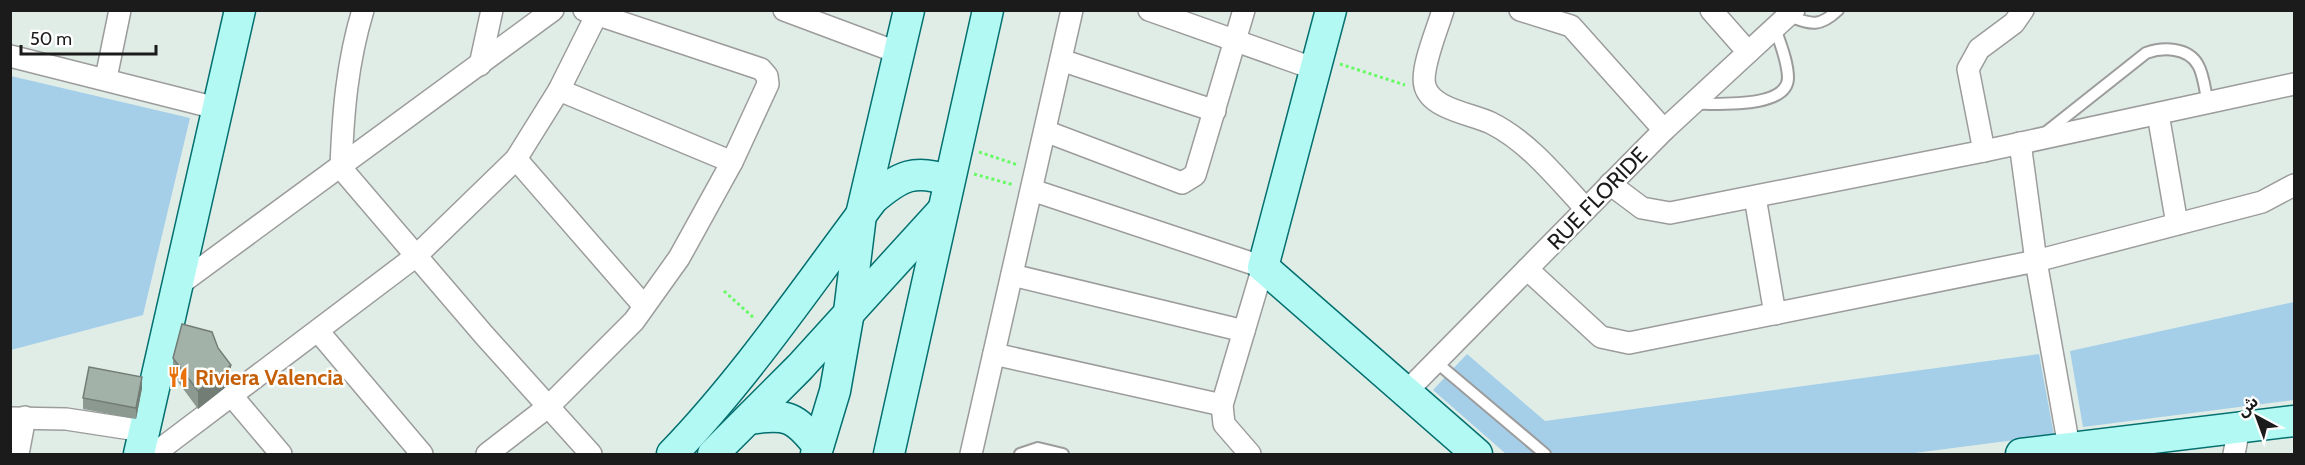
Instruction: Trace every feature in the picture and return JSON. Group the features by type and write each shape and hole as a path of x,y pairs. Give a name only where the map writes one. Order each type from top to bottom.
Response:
{"street":[{"path":"106,78 120,10"},
{"path":"146,447 177,286 220,109 240,10"},
{"path":"363,10 348,72 343,105 341,168 591,454"},
{"path":"480,65 492,10"},
{"path":"177,286 341,168 553,10"},
{"path":"817,450 835,391 849,312 861,215 909,10"},
{"path":"889,454 941,212 988,10"},
{"path":"971,454 1072,10"},
{"path":"1149,10 1235,41 1317,63"},
{"path":"1045,131 1182,183 1195,176 1244,10"},
{"path":"1250,454 1224,424 1222,405 1263,267 1331,10"},
{"path":"1443,10 1425,73 1427,92 1436,101 1489,122 1516,138 1586,209"},
{"path":"1520,10 1573,18 1664,130"},
{"path":"1711,10 1748,52"},
{"path":"1984,151 1968,69 1979,49 2014,23 2024,10"},
{"path":"18,454 18,418 66,419 146,447 232,396 318,332 416,256 516,159 559,90 593,12 761,69 767,76 768,84 732,162 679,258 645,306 634,321 549,406 487,454"},
{"path":"796,12 900,53"},
{"name":"RUE FLORIDE","path":"1406,392 1664,130 1786,18"},
{"path":"10,56 106,78 220,109"},
{"path":"1061,60 1215,111"},
{"path":"1610,184 1642,208 1653,213 1670,213 1984,151 2295,84"},
{"path":"559,90 732,162"},
{"path":"2158,114 2177,224"},
{"path":"2028,141 2036,261 2068,451"},
{"path":"516,159 645,306"},
{"path":"672,454 700,425 773,334 873,199 890,185 908,176 953,164"},
{"path":"1034,181 1263,267 1477,454"},
{"path":"1527,269 1601,337 1629,343 2036,261 2262,202 2295,185"},
{"path":"1755,197 1775,314"},
{"path":"712,454 750,420 941,212"},
{"path":"1012,275 1244,331"},
{"path":"318,332 422,454"},
{"path":"994,354 1222,405"},
{"path":"232,396 271,451"},
{"path":"750,420 771,415 793,419 805,429 817,450"},
{"path":"2021,454 2237,441 2295,421"}],"lane":[{"path":"1692,104 1763,101 1782,92 1788,81 1786,18 1812,24 1823,22 1838,10"},
{"path":"2028,141 2146,53 2157,49 2169,48 2180,52 2198,65 2208,103"},
{"path":"1436,362 1545,454"},
{"path":"1020,454 1038,447 1063,454"}],"path":[{"path":"1317,63 1427,92"},
{"path":"953,164 1034,181"},
{"path":"953,164 1034,181"},
{"path":"724,291 773,334"}],"shaded area":[{"path":"11,76 190,118 143,315 11,350"},
{"path":"2294,302 2294,400 2083,427 2070,351"},
{"path":"1467,354 1545,421 2039,354 2054,435 1907,454 1506,454 1433,390"}],"building":[{"path":"182,324 212,332 218,348 231,365 198,391 173,358"},
{"path":"89,367 142,377 136,408 83,398"}],"place":[{"name":"Riviera Valencia","path":"178,377"}]}
